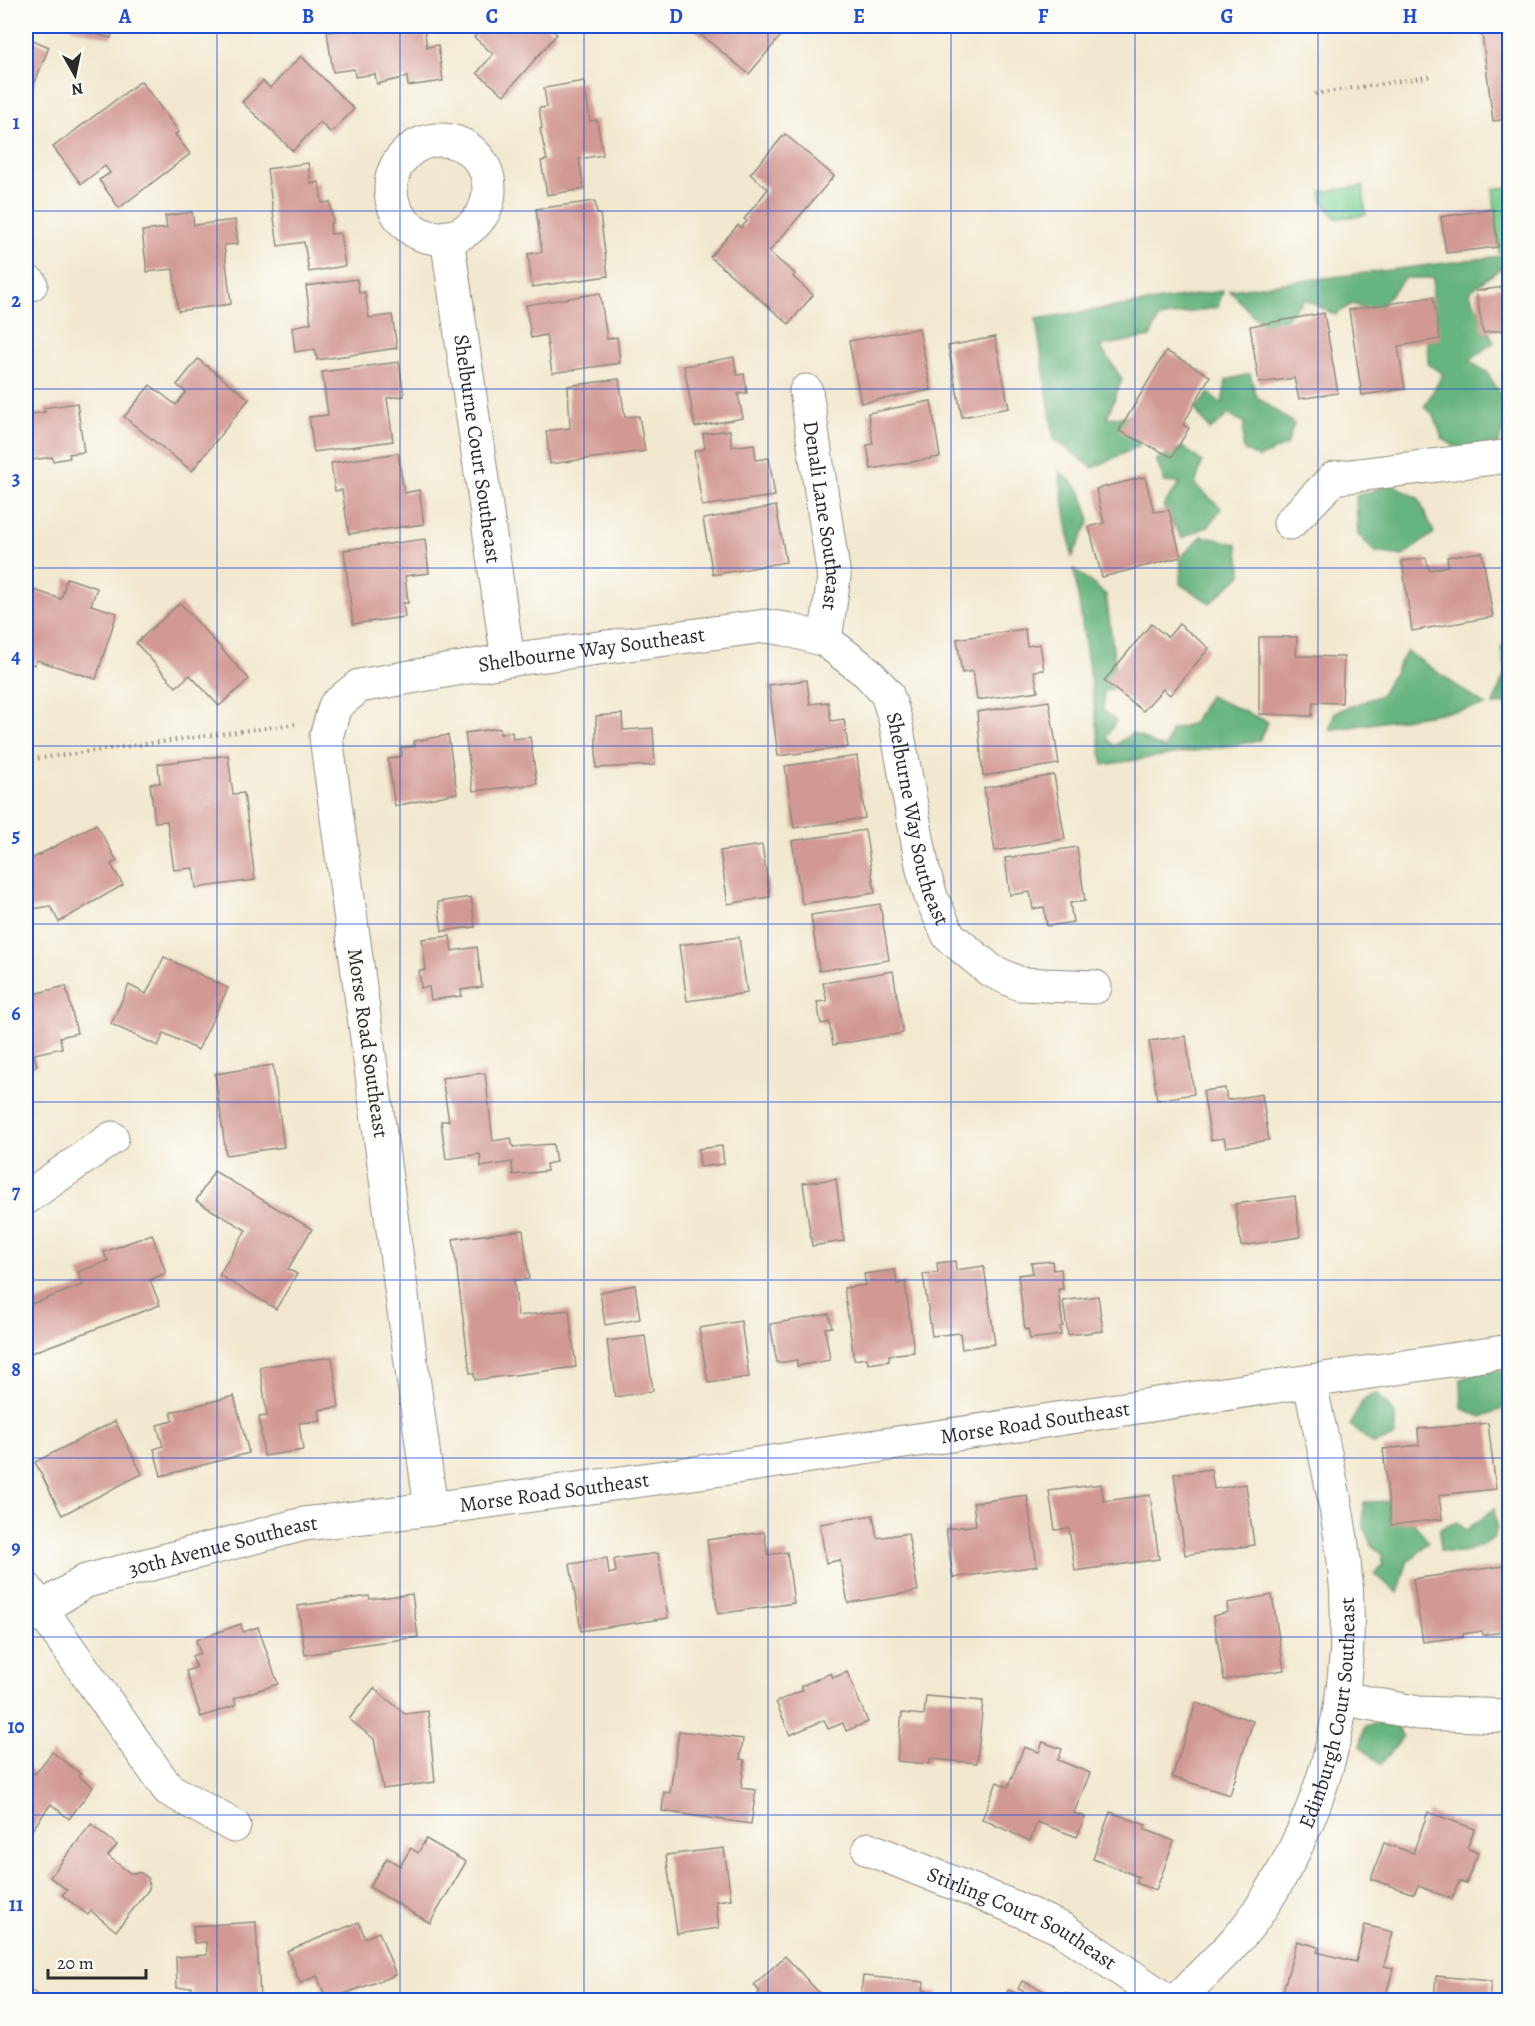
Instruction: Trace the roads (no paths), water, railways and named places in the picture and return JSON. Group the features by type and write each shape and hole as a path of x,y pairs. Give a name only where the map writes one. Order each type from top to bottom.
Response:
{"street":[{"name":"Shelburne Court Southeast","path":"447,237 508,660"},
{"name":"Denali Lane Southeast","path":"806,391 834,578 825,639"},
{"path":"1290,523 1334,478 1509,456"},
{"name":"Shelbourne Way Southeast","path":"358,686 508,660 765,626 825,639"},
{"name":"Shelburne Way Southeast","path":"825,639 868,673 887,694 895,719 923,870 931,897 950,936 990,970 1020,984 1095,987"},
{"name":"Morse Road Southeast","path":"358,686 335,705 326,737 431,1509 744,1466 1036,1420 1310,1383 1509,1351"},
{"path":"26,1198 112,1138"},
{"name":"Edinburgh Court Southeast","path":"1178,2001 1204,1970 1225,1955 1251,1923 1293,1855 1314,1808 1331,1758 1343,1698 1348,1629 1344,1560 1310,1383"},
{"name":"30th Avenue Southeast","path":"30,1605 86,1581 304,1524 431,1509"},
{"path":"30,1605 71,1649 168,1789 234,1826"},
{"path":"1343,1698 1418,1713 1509,1716"},
{"name":"Stirling Court Southeast","path":"869,1849 1062,1929 1166,2001"}]}
